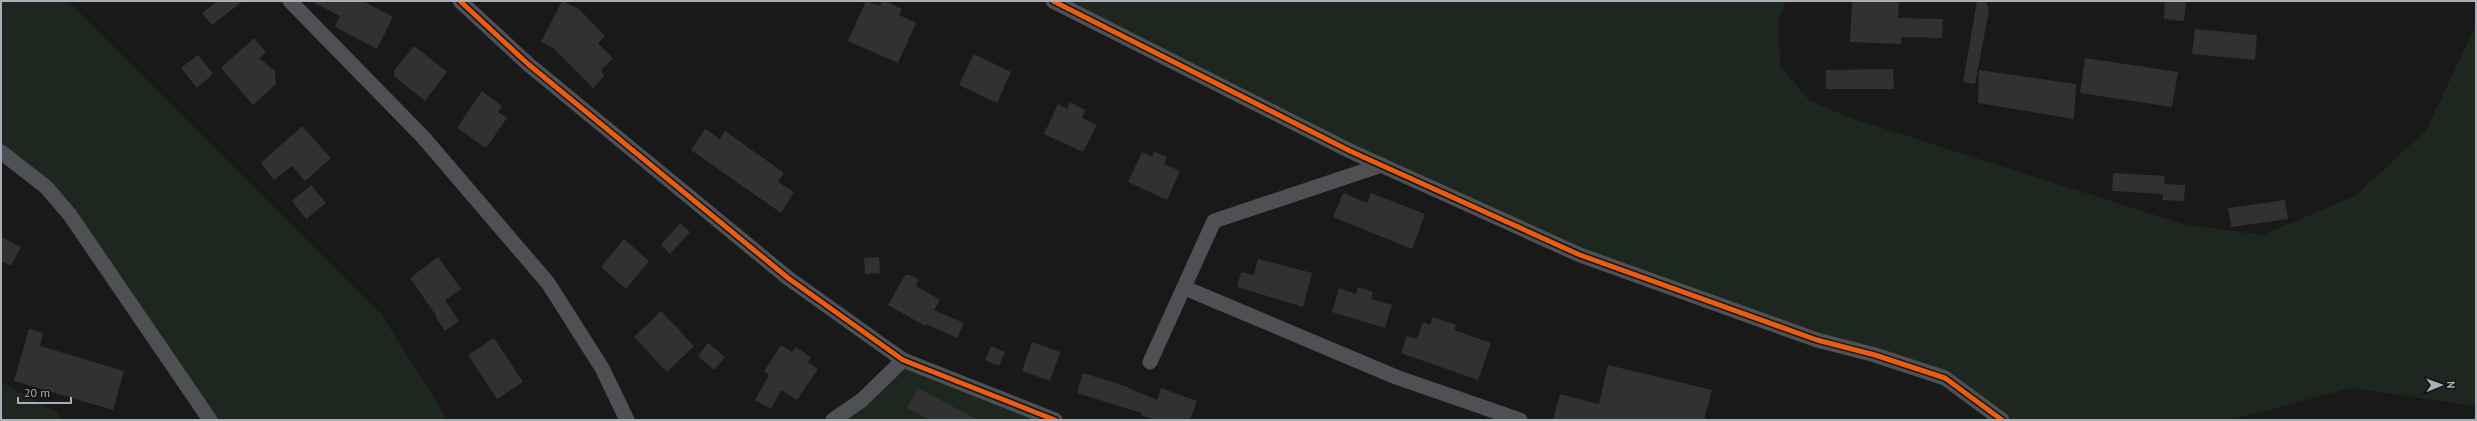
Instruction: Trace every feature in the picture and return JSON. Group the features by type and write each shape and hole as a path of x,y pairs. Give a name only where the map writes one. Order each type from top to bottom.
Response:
{"street":[{"path":"290,1 423,137 548,283 602,368 627,420"},
{"path":"460,1 528,64 788,278 903,360 1055,420"},
{"path":"1053,1 1382,165 1615,268 1817,340 1875,355 1945,378 2002,420"},
{"path":"1,152 46,187 70,215 210,420"},
{"path":"1150,362 1185,288 1214,220 1382,165"},
{"path":"1185,288 1396,377 1520,420"},
{"path":"833,420 862,400 903,360"}],"shaded area":[{"path":"1,1 68,1 381,314 448,420 210,420 70,215 1,152"},
{"path":"1053,1 1786,1 1779,21 1780,66 1809,100 1848,117 2183,224 2262,235 2355,196 2426,130 2476,25 2476,406 2352,388 2229,420 2002,420 1945,378 1580,255"},
{"path":"903,360 1055,420 833,420"},
{"path":"1,382 58,413 60,420 1,420"}],"building":[{"path":"218,1 243,1 212,25 202,13"},
{"path":"311,1 363,1 393,17 377,49 335,27 340,16"},
{"path":"562,1 579,9 605,36 598,43 613,58 601,70 604,76 593,88 553,48 541,42"},
{"path":"866,1 880,6 882,1 885,1 902,9 899,15 916,23 898,63 848,41"},
{"path":"1852,1 1899,1 1898,18 1943,19 1942,38 1901,37 1901,44 1850,42"},
{"path":"1977,1 1986,1 1989,10 1975,84 1963,82"},
{"path":"2165,1 2186,1 2184,21 2164,19"},
{"path":"2195,29 2257,35 2255,60 2192,54"},
{"path":"254,38 266,52 259,58 275,71 276,84 253,105 221,68"},
{"path":"414,46 447,72 425,101 394,76 394,71"},
{"path":"974,54 1011,72 997,103 959,85"},
{"path":"198,55 213,74 197,88 181,68"},
{"path":"2085,58 2178,72 2172,107 2080,93"},
{"path":"1893,69 1894,89 1826,89 1826,70"},
{"path":"1979,70 2076,84 2074,119 1978,103"},
{"path":"482,91 502,106 498,112 507,118 486,148 457,128"},
{"path":"1070,102 1085,110 1082,118 1097,125 1083,152 1044,134 1058,104 1067,109"},
{"path":"302,126 331,158 305,181 292,166 274,180 261,163"},
{"path":"705,129 720,139 725,131 784,173 778,182 794,192 781,213 691,150"},
{"path":"1154,151 1167,157 1164,164 1180,171 1167,200 1128,182 1142,152 1152,157"},
{"path":"2113,173 2165,176 2164,184 2185,185 2184,201 2163,200 2163,194 2112,191"},
{"path":"311,185 326,203 306,219 292,201"},
{"path":"1343,193 1367,203 1371,193 1425,214 1412,249 1333,217"},
{"path":"2285,200 2288,219 2231,227 2228,208"},
{"path":"680,223 690,232 670,254 661,245"},
{"path":"1,237 21,247 11,266 1,261"},
{"path":"624,239 649,261 626,289 601,267"},
{"path":"438,257 461,289 445,300 459,321 445,331 410,278"},
{"path":"879,257 880,273 865,274 864,258"},
{"path":"1258,259 1312,273 1303,307 1237,287 1241,272 1254,275"},
{"path":"905,275 910,275 919,280 916,286 940,300 934,310 964,323 957,338 926,324 925,326 888,305"},
{"path":"1358,287 1373,292 1371,299 1392,305 1385,328 1332,312 1339,288 1356,294"},
{"path":"661,311 694,346 667,372 634,337"},
{"path":"1433,317 1456,325 1454,330 1491,343 1478,380 1401,353 1407,336 1417,339 1423,322 1430,325"},
{"path":"29,329 43,333 40,346 124,371 113,410 14,381"},
{"path":"494,338 523,382 497,399 468,355"},
{"path":"1032,342 1060,352 1050,381 1022,371"},
{"path":"708,343 725,357 714,370 698,356"},
{"path":"781,345 792,352 796,347 811,357 808,362 818,369 797,400 781,390 771,409 755,400 769,375 764,371"},
{"path":"991,346 1005,352 999,366 985,360"},
{"path":"1608,365 1712,390 1704,420 1553,420 1560,394 1599,404"},
{"path":"1083,373 1128,387 1157,400 1161,388 1197,401 1190,420 1154,420 1141,415 1142,413 1077,393"},
{"path":"918,388 978,420 930,420 907,408"}],"cycle path":[{"path":"460,1 528,64 788,278 903,360 1055,420"},
{"path":"1053,1 1350,151 1580,255 1817,340 1875,355 1945,378 2002,420"}]}
